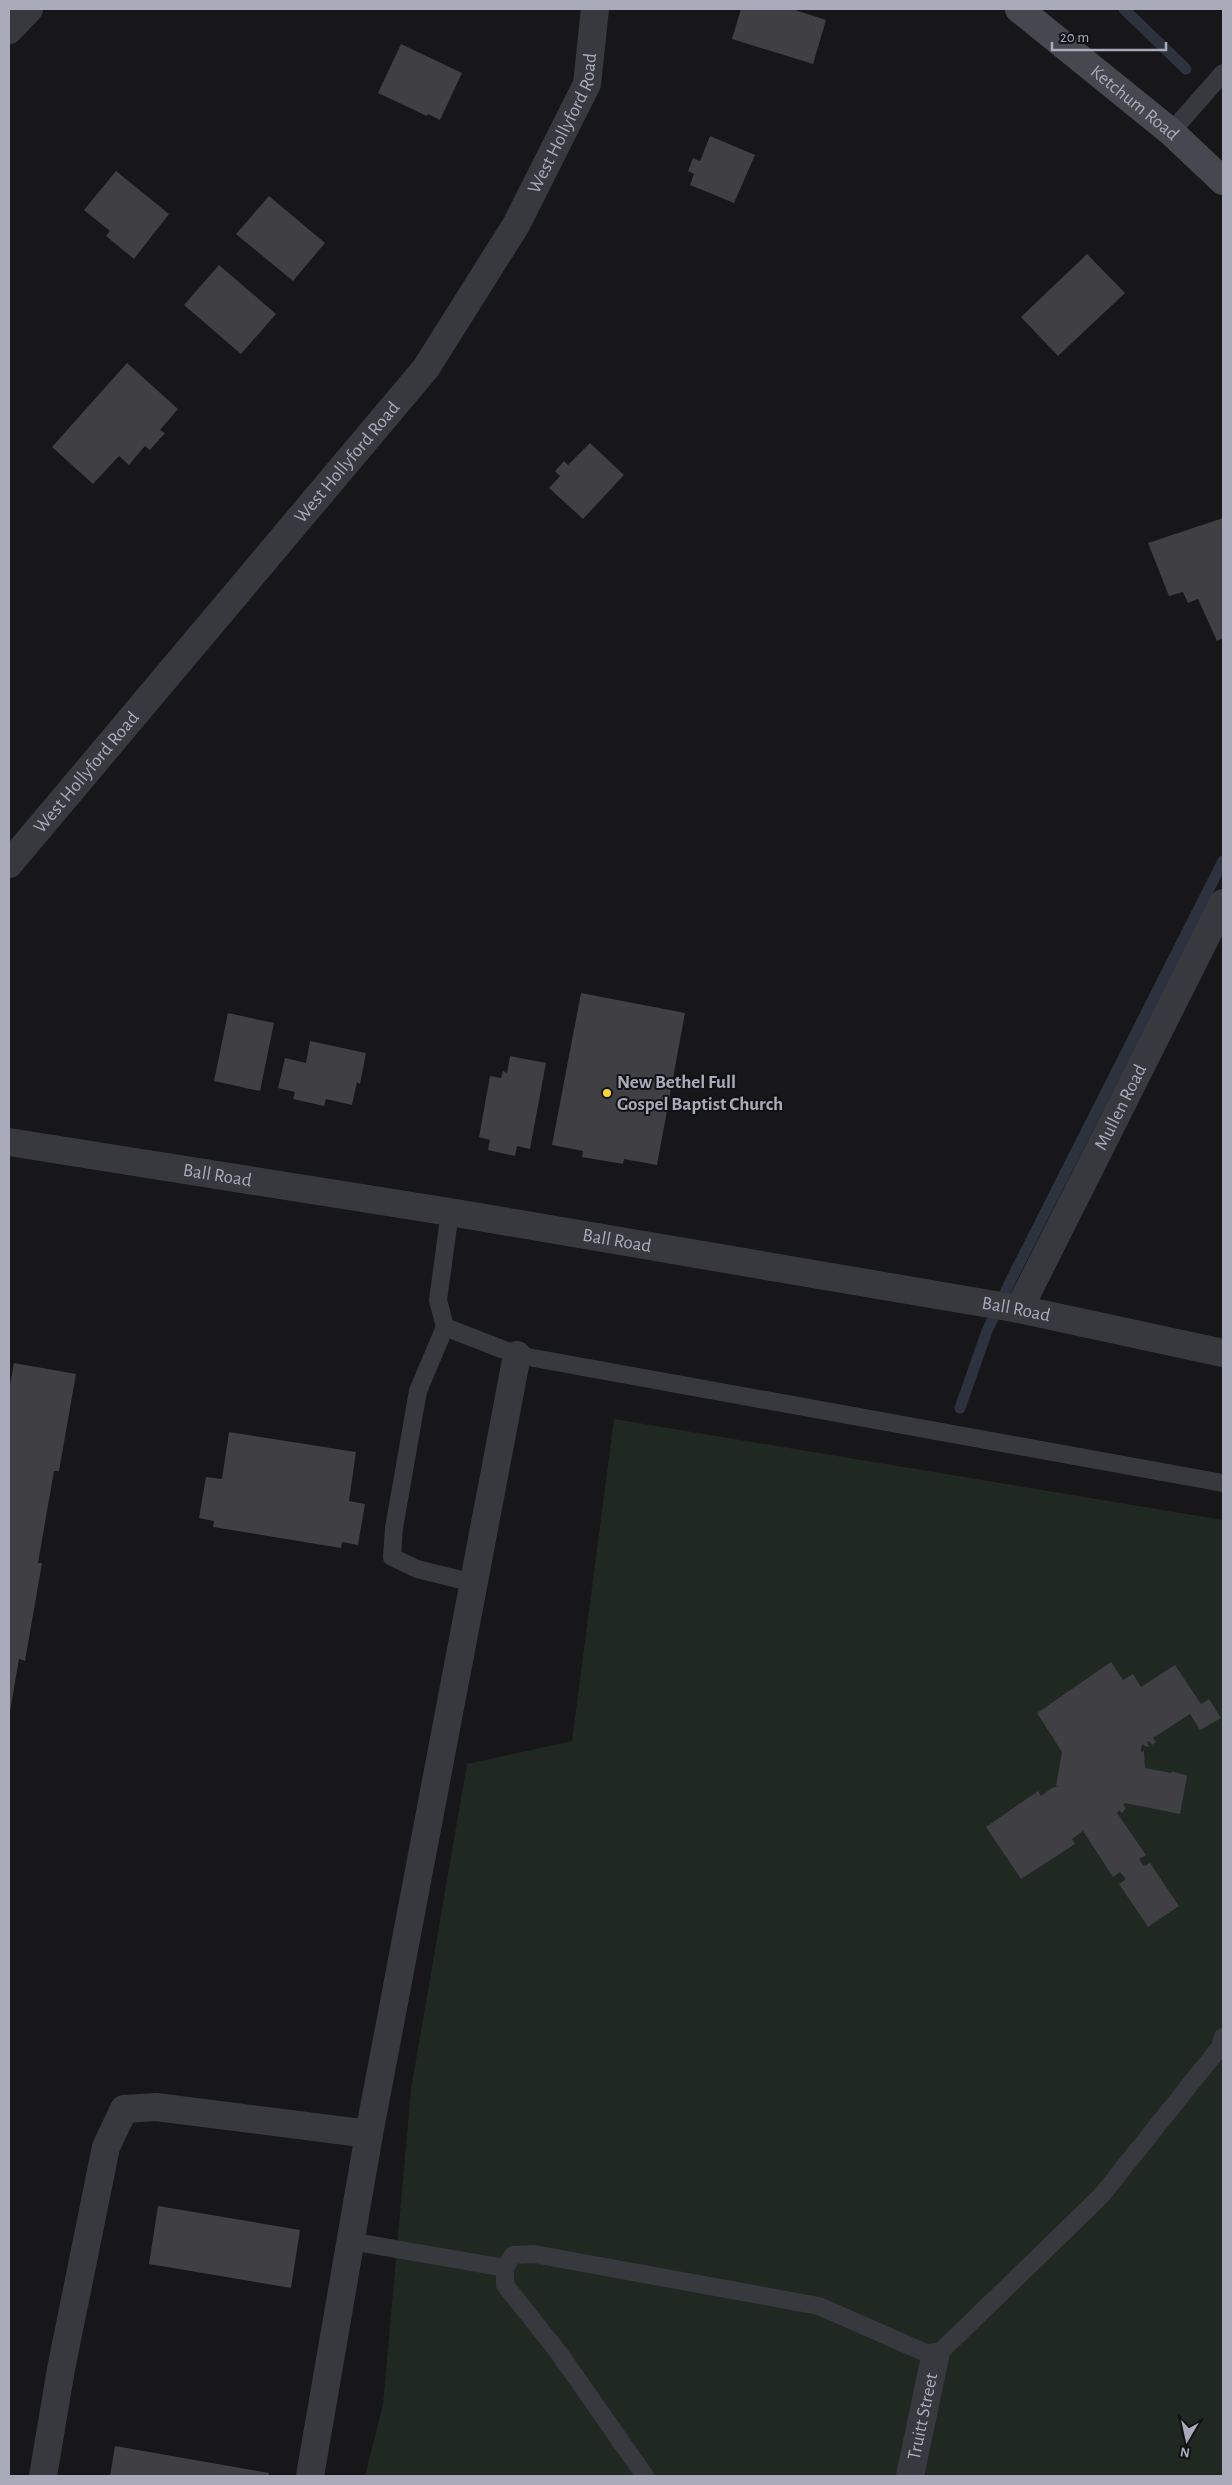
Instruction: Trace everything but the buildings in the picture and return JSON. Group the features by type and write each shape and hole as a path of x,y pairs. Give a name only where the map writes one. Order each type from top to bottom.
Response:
{"main road":[{"name":"Ketchum Road","path":"1019,9 1171,132 1223,181"}],"street":[{"path":"9,30 29,9"},
{"name":"West Hollyford Road","path":"9,864 426,368 516,225 587,84 596,9"},
{"name":"Mullen Road","path":"1019,1309 1223,903"},
{"name":"Ball Road","path":"9,1142 450,1212 1019,1309 1223,1353"},
{"path":"310,2476 369,2134 517,1355"},
{"path":"43,2476 61,2370 106,2147 124,2109 156,2107 369,2134"},
{"name":"Truitt Street","path":"910,2476 935,2357"}],"lane":[{"path":"1171,132 1223,72"},
{"path":"450,1212 438,1300 445,1327 418,1391 394,1528 392,1557 418,1569 474,1583"},
{"path":"445,1327 517,1355 1223,1483"},
{"path":"645,2476 559,2353 505,2285 505,2268 513,2256 534,2254 819,2306 935,2357 1101,2196 1220,2047 1223,2037"},
{"path":"350,2241 505,2268"}],"shaded area":[{"path":"614,1419 1223,1520 1223,2476 365,2476 383,2405 411,2089 467,1764 572,1741"}],"waterway":[{"path":"1124,9 1186,69"},
{"path":"960,1408 987,1331 1012,1278 1223,861"}],"place":[{"name":"New Bethel Full Gospel Baptist Church","path":"607,1093"}]}
